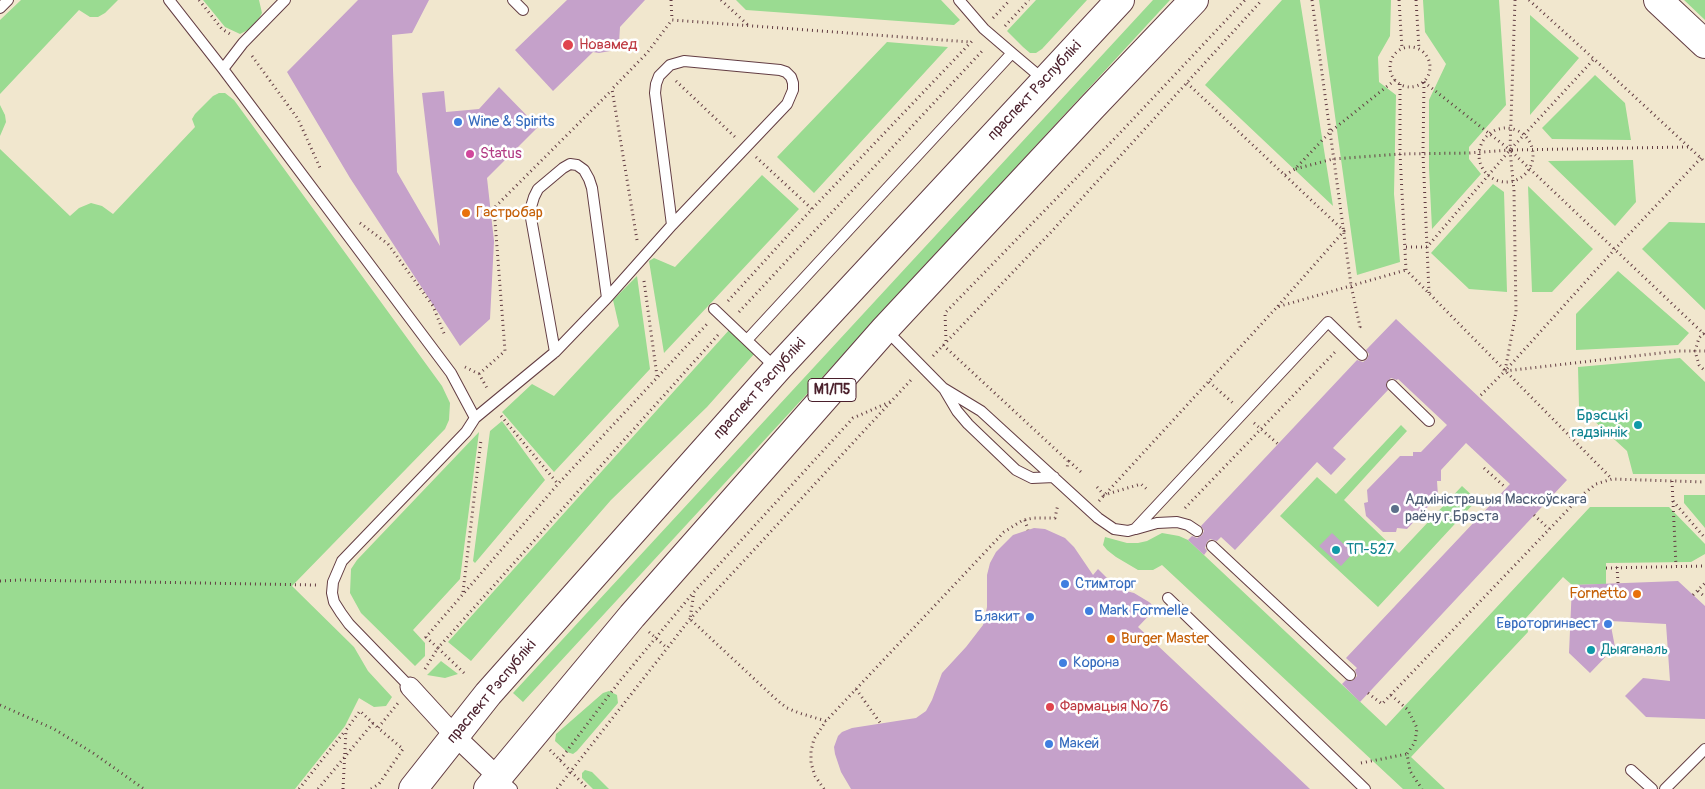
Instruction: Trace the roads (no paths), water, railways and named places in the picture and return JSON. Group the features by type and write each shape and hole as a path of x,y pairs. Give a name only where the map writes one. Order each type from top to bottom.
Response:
{"highway":[{"name":"праспект Рэспублікі","path":"413,789 488,694 777,369 1120,0"},
{"name":"М1/П5","path":"499,785 632,616 885,330 1194,0"},
{"path":"1658,0 1705,44"}],"street":[{"path":"405,694 454,735 499,785"}],"lane":[{"path":"0,8 8,0"},
{"path":"169,0 223,69 450,373 475,418"},
{"path":"223,69 243,43 286,0"},
{"path":"513,0 523,10"},
{"path":"958,0 984,29 1044,80"},
{"path":"747,340 1012,53"},
{"path":"405,694 349,624 334,602 333,585 342,561 466,432 475,418 555,352 787,104 791,97 793,83 786,72 684,61 676,62 664,70 656,84 655,93 672,225"},
{"path":"555,352 531,218 531,207 538,190 562,168 570,164 577,165 584,170 592,188 607,298"},
{"path":"716,311 777,369"},
{"path":"1135,529 1328,322 1362,355"},
{"path":"885,330 943,388 957,411 968,424 1016,470 1032,478 1054,477"},
{"path":"1392,385 1429,421"},
{"path":"943,388 981,411 1106,525 1114,529 1128,531 1157,523 1177,522 1188,525 1197,531"},
{"path":"1212,546 1350,676"},
{"path":"1168,598 1365,789"},
{"path":"1665,789 1705,749"},
{"path":"1631,770 1652,789"}],"place":[{"name":"Новамед","path":"568,45"},
{"name":"Wine & Spirits","path":"458,122"},
{"name":"Status","path":"470,154"},
{"name":"Гастробар","path":"466,213"},
{"name":"Брэсцкі гадзіннік","path":"1638,425"},
{"name":"Адміністрацыя Маскоўскага раёну г.Брэста","path":"1395,509"},
{"name":"ТП-527","path":"1336,550"},
{"name":"Стимторг","path":"1065,584"},
{"name":"Fornetto","path":"1637,594"},
{"name":"Mark Formelle","path":"1089,611"},
{"name":"Блакит","path":"1030,617"},
{"name":"Евроторгинвест","path":"1608,624"},
{"name":"Burger Master","path":"1111,639"},
{"name":"Дыяганаль","path":"1591,650"},
{"name":"Корона","path":"1063,663"},
{"name":"Фармацыя № 76","path":"1050,707"},
{"name":"Макей","path":"1049,744"}]}
